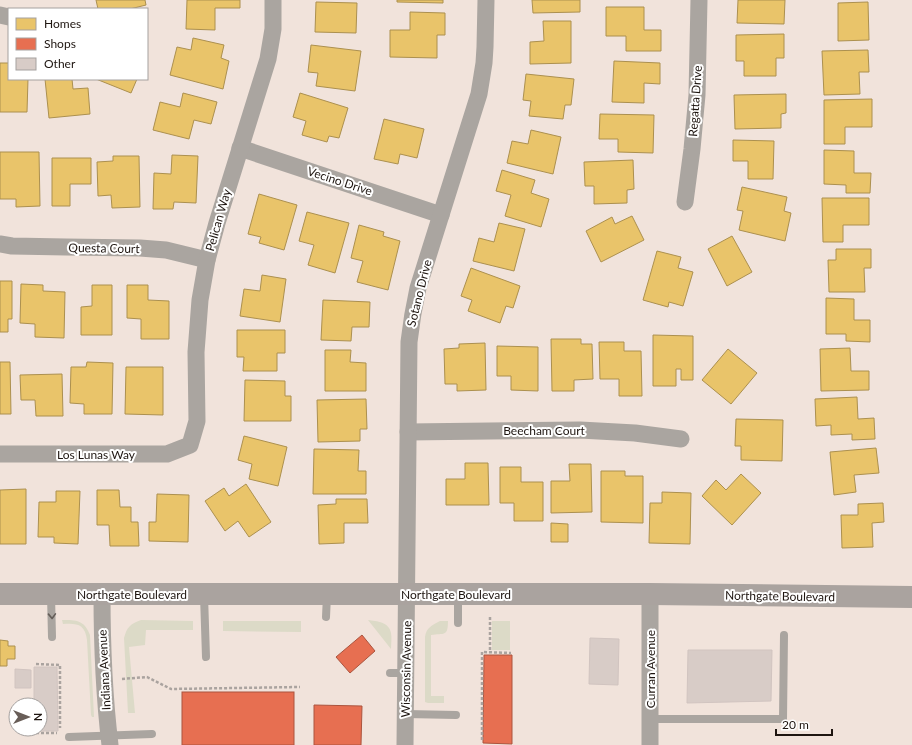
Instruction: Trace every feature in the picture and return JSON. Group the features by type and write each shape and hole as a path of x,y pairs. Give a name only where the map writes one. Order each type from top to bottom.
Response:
{"main road":[{"name":"Northgate Boulevard","path":"0,594 650,594 912,597"}],"street":[{"name":"Pelican Way","path":"190,445 197,421 196,352 200,300 207,260 268,59 274,0"},
{"name":"Sotano Drive","path":"407,594 409,342 412,315 418,288 479,94 484,63 486,0"},
{"name":"Regatta Drive","path":"685,202 697,95 699,0"},
{"name":"Vecino Drive","path":"240,148 441,214"},
{"name":"Questa Court","path":"0,244 12,246 140,248 166,250 207,260"},
{"name":"Beecham Court","path":"408,432 580,430 635,433 681,439"},
{"name":"Los Lunas Way","path":"0,454 167,454 190,445"},
{"name":"Indiana Avenue","path":"102,594 103,671 109,740"},
{"name":"Wisconsin Avenue","path":"405,745 406,714 398,673 407,594"},
{"name":"Curran Avenue","path":"650,594 650,745"}],"lane":[{"path":"51,594 52,637"},
{"path":"204,594 206,656"},
{"path":"326,618 327,594"},
{"path":"458,594 458,623"},
{"path":"650,718 783,719 784,635"},
{"path":"406,714 456,715"},
{"path":"69,737 109,740 152,734"}],"path":[{"path":"490,618 490,652"},
{"path":"482,740 482,652 511,653"},
{"path":"36,664 60,665 60,733 48,733"},
{"path":"122,679 147,677 171,689 300,687"}],"shaded area":[{"path":"62,620 79,622 85,626 90,635 94,717 91,715 86,635 80,626 76,624 63,624"},
{"path":"141,620 193,621 193,630 146,630 145,645 129,647 135,713 128,713 124,638 126,631 130,626"},
{"path":"368,620 388,626 391,635 391,649"},
{"path":"223,621 301,621 301,632 223,631"},
{"path":"440,621 448,621 448,626 446,632 431,635 431,696 444,696 444,703 428,703 425,702 425,637 428,629"},
{"path":"492,621 510,621 510,650 492,650"}],"building: Homes":[{"path":"96,0 145,0 146,5 134,8 98,8"},
{"path":"187,0 240,0 240,8 215,8 215,30 186,29"},
{"path":"397,0 443,0 443,3 397,2"},
{"path":"532,0 580,0 580,12 533,13"},
{"path":"738,0 785,0 784,24 737,23"},
{"path":"316,2 357,3 356,33 315,32"},
{"path":"868,2 869,40 838,41 838,3"},
{"path":"606,7 644,7 644,30 661,30 661,51 626,51 626,36 606,36"},
{"path":"410,12 445,13 445,35 437,35 437,58 390,57 390,30 410,30"},
{"path":"543,21 571,21 571,63 530,64 530,42 544,41"},
{"path":"784,34 784,58 776,58 776,76 744,76 744,61 736,61 736,35"},
{"path":"193,38 224,45 221,58 229,61 223,89 170,75 177,47 191,50"},
{"path":"311,45 361,51 355,91 316,86 318,73 308,72"},
{"path":"868,50 869,72 859,72 860,94 824,95 822,51"},
{"path":"614,61 660,63 660,84 644,83 644,103 612,102"},
{"path":"0,63 8,63 8,80 28,80 27,112 0,112"},
{"path":"526,74 574,79 571,105 565,105 563,119 529,116 531,101 523,100"},
{"path":"45,80 72,80 73,89 88,88 90,114 49,118"},
{"path":"98,80 137,80 131,93"},
{"path":"183,93 217,102 211,124 194,120 189,139 153,130 160,102 180,107"},
{"path":"300,93 348,108 339,138 329,136 327,142 302,135 306,121 293,117"},
{"path":"786,94 786,113 781,114 781,128 735,129 734,95"},
{"path":"872,99 872,127 845,127 845,144 824,144 824,100"},
{"path":"600,114 654,115 653,153 618,152 618,139 599,139"},
{"path":"384,119 424,129 417,158 400,154 398,164 374,159"},
{"path":"531,130 561,137 553,174 507,163 512,141 528,144"},
{"path":"733,140 774,141 773,179 748,179 748,161 733,161"},
{"path":"824,150 854,151 854,173 871,173 870,193 846,193 846,185 824,184"},
{"path":"0,152 39,152 40,206 16,207 16,199 0,199"},
{"path":"172,155 198,156 196,203 174,202 173,209 153,209 154,173 171,174"},
{"path":"113,156 139,156 140,207 112,208 111,195 98,196 97,162 113,161"},
{"path":"52,158 91,158 91,184 70,184 70,206 52,206"},
{"path":"633,160 634,189 627,190 627,203 594,204 594,186 585,186 584,162"},
{"path":"502,170 535,180 531,193 549,199 541,227 505,216 511,195 496,191"},
{"path":"742,187 787,197 784,211 791,213 785,241 739,230 743,211 737,210"},
{"path":"259,194 297,205 284,250 259,243 261,237 248,234"},
{"path":"822,198 869,198 869,225 843,225 843,242 823,242"},
{"path":"307,212 349,223 335,273 308,265 314,245 299,241"},
{"path":"632,216 644,240 601,262 586,231 612,217 615,224"},
{"path":"499,223 525,229 514,271 473,261 479,238 494,242"},
{"path":"359,225 384,232 383,236 400,241 388,290 357,282 363,261 351,258"},
{"path":"732,236 752,272 727,286 708,249"},
{"path":"836,249 871,249 871,268 864,268 865,292 829,292 828,260 836,260"},
{"path":"657,251 681,257 678,268 693,272 683,306 669,302 668,307 643,300"},
{"path":"471,268 520,286 513,308 506,306 500,323 468,311 472,300 461,296"},
{"path":"262,275 286,279 280,322 240,316 244,289 260,291"},
{"path":"0,281 12,281 12,319 8,319 8,332 0,332"},
{"path":"21,284 43,285 43,291 65,292 64,338 35,337 35,324 20,323"},
{"path":"92,285 112,285 112,335 81,335 81,307 92,306"},
{"path":"127,285 148,285 148,300 169,301 169,339 141,339 141,319 127,318"},
{"path":"826,298 854,299 854,320 870,320 870,342 846,341 846,334 826,334"},
{"path":"323,300 370,302 369,327 352,327 351,341 321,340"},
{"path":"237,330 285,330 285,353 277,353 277,371 243,371 244,357 237,357"},
{"path":"653,335 693,336 693,380 681,380 681,369 676,369 676,386 653,386"},
{"path":"551,339 581,339 581,344 592,344 593,379 574,380 574,391 552,391"},
{"path":"599,342 624,342 624,351 641,351 642,396 619,396 619,379 600,379"},
{"path":"485,343 486,390 457,391 457,384 445,384 444,349 459,348 459,344"},
{"path":"497,346 538,347 538,391 511,390 511,376 497,376"},
{"path":"850,348 851,371 869,371 869,390 821,391 820,349"},
{"path":"728,349 757,373 731,404 702,380"},
{"path":"325,350 351,350 350,362 366,363 366,391 325,391"},
{"path":"0,362 10,362 11,414 0,414"},
{"path":"87,362 113,363 112,414 84,414 84,404 70,403 71,367 86,367"},
{"path":"126,367 163,367 163,415 125,414"},
{"path":"62,374 63,416 36,416 35,400 21,400 20,375"},
{"path":"245,380 285,381 285,396 291,396 291,421 244,421"},
{"path":"857,397 858,419 874,418 875,439 852,440 852,434 831,435 831,425 816,426 815,399"},
{"path":"366,399 367,429 360,429 360,441 318,442 317,400"},
{"path":"736,419 783,420 782,461 741,460 741,446 735,446"},
{"path":"244,436 287,447 278,486 249,479 252,464 238,460"},
{"path":"876,448 879,473 854,475 856,492 834,495 830,452"},
{"path":"314,449 359,450 358,471 366,471 366,494 313,494"},
{"path":"465,463 488,463 489,505 446,505 446,479 465,479"},
{"path":"569,464 591,464 592,512 551,513 551,481 570,481"},
{"path":"500,467 521,467 521,482 543,482 543,521 514,521 514,503 500,503"},
{"path":"601,471 625,471 625,476 643,476 643,523 601,522"},
{"path":"741,474 761,493 732,525 702,496 716,480 726,490"},
{"path":"246,484 271,522 249,537 238,521 225,531 205,501 224,488 229,496"},
{"path":"26,489 26,544 0,544 0,490"},
{"path":"97,490 119,490 120,507 131,507 131,522 138,522 139,546 110,546 109,525 97,525"},
{"path":"56,491 80,491 78,544 54,543 54,537 38,537 39,502 56,502"},
{"path":"662,492 691,493 690,544 649,543 650,503 662,503"},
{"path":"157,494 189,495 188,542 149,541 149,522 156,522"},
{"path":"336,499 367,499 368,523 344,523 344,543 319,544 318,505 336,504"},
{"path":"883,503 884,522 872,523 873,547 842,548 841,515 858,515 858,504"},
{"path":"551,523 568,524 568,542 551,542"},
{"path":"0,640 8,641 8,646 15,646 15,659 7,659 7,666 0,666"}],"building: Shops":[{"path":"362,635 375,651 350,673 336,657"},
{"path":"484,655 512,655 512,744 483,743"},
{"path":"182,692 294,692 294,745 182,745"},
{"path":"314,705 362,706 361,745 314,745"}],"building: Other":[{"path":"590,638 619,639 618,685 589,684"},
{"path":"688,650 772,650 771,701 687,703"},
{"path":"34,667 57,667 58,731 48,731 48,697 34,697"},
{"path":"15,669 31,670 31,688 15,688"}]}
